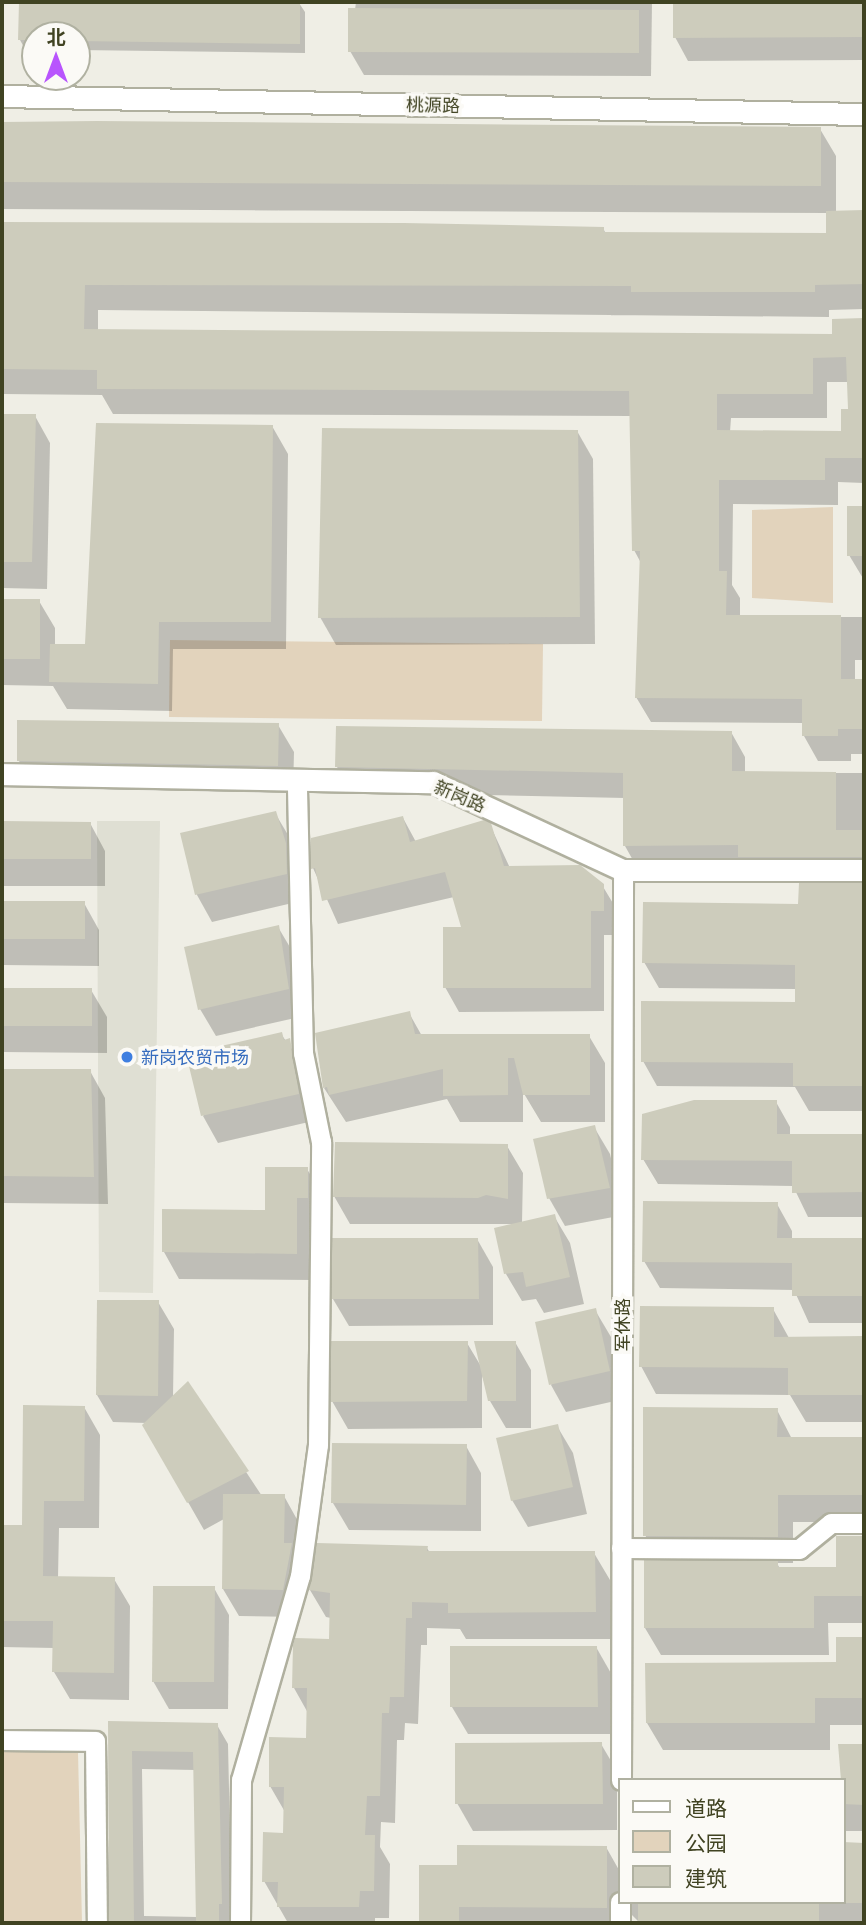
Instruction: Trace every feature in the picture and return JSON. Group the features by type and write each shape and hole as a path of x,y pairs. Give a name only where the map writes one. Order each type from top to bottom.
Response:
{"street":[{"name":"桃源路","path":"2,96 864,114"},
{"name":"新岗路","path":"2,774 433,782 624,870 864,870"},
{"path":"240,1923 241,1780 300,1576 317,1445 321,1142 303,1053 297,780"},
{"name":"军休路","path":"621,1778 624,870"},
{"path":"621,1548 799,1549 831,1523 864,1523"},
{"path":"2,1740 95,1741 97,1923"},
{"path":"620,1904 620,1923"}],"shaded area":[{"name":"新岗农贸市场","path":"97,821 160,821 153,1293 99,1292"}],"green space":[{"path":"833,507 833,603 752,598 752,510"},
{"path":"170,640 543,644 542,721 169,717"},
{"path":"2,1752 78,1752 82,1923 2,1923"}],"building":[{"path":"19,2 300,2 300,44 91,41 91,21 21,21 21,40 18,40"},
{"path":"673,2 864,2 864,37 673,38"},
{"path":"348,8 639,10 639,53 348,52"},
{"path":"2,122 821,127 821,186 2,182"},
{"path":"864,210 864,284 815,285 815,292 631,292 631,286 85,285 84,329 832,334 832,319 864,318 864,458 825,458 825,480 719,480 719,571 727,571 726,615 841,615 841,679 864,679 864,729 838,729 838,736 802,736 802,699 635,698 640,551 632,551 629,391 97,389 97,370 2,369 2,222 404,223 604,227 604,232 826,233 826,211","holes":["846,357 848,409 841,409 841,431 717,430 717,394 813,394 813,358"]},
{"path":"2,414 36,414 32,562 2,562"},
{"path":"96,423 273,425 271,622 159,622 158,684 49,682 50,644 85,644"},
{"path":"322,428 578,430 580,617 318,618"},
{"path":"847,506 864,506 864,556 847,556"},
{"path":"2,599 40,599 40,659 2,659"},
{"path":"17,720 279,723 278,766 17,761"},
{"path":"336,726 732,731 732,771 836,772 836,830 864,830 864,857 738,857 738,845 623,846 623,773 335,767"},
{"path":"276,811 286,843 287,874 195,895 180,833"},
{"path":"403,816 410,842 484,820 491,823 504,866 580,865 604,884 604,911 591,911 591,988 443,988 443,927 461,927 445,872 322,901 315,868 311,869 311,838"},
{"path":"2,821 91,822 91,859 2,859"},
{"path":"799,883 864,883 864,1086 793,1086 793,1063 641,1062 641,1001 795,1002 795,965 642,963 643,902 798,904"},
{"path":"2,901 85,901 85,939 2,939"},
{"path":"279,925 289,989 198,1010 184,947"},
{"path":"2,988 92,988 92,1026 2,1026"},
{"path":"410,1011 415,1034 590,1034 590,1095 523,1095 514,1058 508,1058 508,1095 443,1096 443,1069 329,1095 327,1087 323,1088 315,1033"},
{"path":"282,1032 284,1040 290,1038 299,1094 201,1116 186,1054"},
{"path":"2,1069 91,1069 94,1177 2,1176"},
{"path":"694,1100 777,1100 777,1134 864,1134 864,1192 792,1193 792,1161 641,1160 642,1114"},
{"path":"595,1125 610,1188 547,1199 533,1139"},
{"path":"335,1142 508,1144 508,1199 486,1195 478,1198 333,1197"},
{"path":"265,1167 308,1167 308,1198 297,1198 297,1254 162,1252 162,1209 265,1210"},
{"path":"643,1201 778,1202 777,1238 864,1238 864,1296 792,1296 792,1263 642,1262"},
{"path":"555,1214 570,1277 526,1287 523,1272 504,1274 494,1228"},
{"path":"332,1238 478,1238 479,1299 332,1299"},
{"path":"97,1300 159,1300 158,1396 96,1395"},
{"path":"640,1306 774,1307 774,1337 864,1336 864,1395 788,1395 788,1368 639,1367"},
{"path":"596,1308 610,1371 549,1385 535,1322"},
{"path":"331,1341 468,1341 467,1401 331,1402"},
{"path":"474,1341 516,1341 516,1401 488,1401"},
{"path":"188,1381 249,1471 187,1503 142,1425"},
{"path":"23,1405 85,1406 84,1501 44,1501 43,1576 115,1577 114,1673 52,1672 53,1621 2,1621 2,1525 22,1525"},
{"path":"643,1407 778,1408 777,1437 864,1437 864,1495 778,1495 778,1537 643,1536"},
{"path":"558,1424 573,1487 511,1501 496,1438"},
{"path":"332,1443 467,1444 466,1505 331,1503"},
{"path":"223,1494 285,1494 284,1543 292,1543 283,1590 222,1589"},
{"path":"836,1536 864,1536 864,1596 814,1596 814,1628 644,1628 644,1560 778,1561 778,1567 836,1567"},
{"path":"317,1543 428,1546 427,1551 595,1551 596,1612 448,1613 448,1603 412,1602 412,1618 406,1618 404,1697 390,1697 389,1713 382,1713 380,1796 367,1796 365,1835 375,1835 374,1891 360,1891 359,1907 277,1907 278,1882 262,1882 263,1832 283,1833 284,1787 269,1787 269,1737 306,1738 307,1688 292,1688 293,1645 295,1638 329,1639 330,1593 309,1590"},
{"path":"153,1586 215,1586 214,1682 152,1682"},
{"path":"836,1637 864,1637 864,1698 815,1698 815,1723 646,1723 645,1663 836,1662"},
{"path":"450,1646 597,1646 598,1707 450,1707"},
{"path":"108,1721 218,1723 222,1904 219,1904 219,1923 196,1923 193,1752 132,1751 134,1923 109,1923"},
{"path":"602,1742 603,1804 455,1804 455,1743"},
{"path":"838,1744 864,1744 864,1805 845,1804 845,1778 841,1778"},
{"path":"845,1842 864,1843 864,1903 845,1903"},
{"path":"457,1845 607,1846 607,1908 459,1907 459,1923 419,1923 419,1865 457,1865"},
{"path":"638,1904 819,1904 819,1921 638,1923"}],"place":[{"name":"新岗农贸市场","path":"127,1057"}]}
